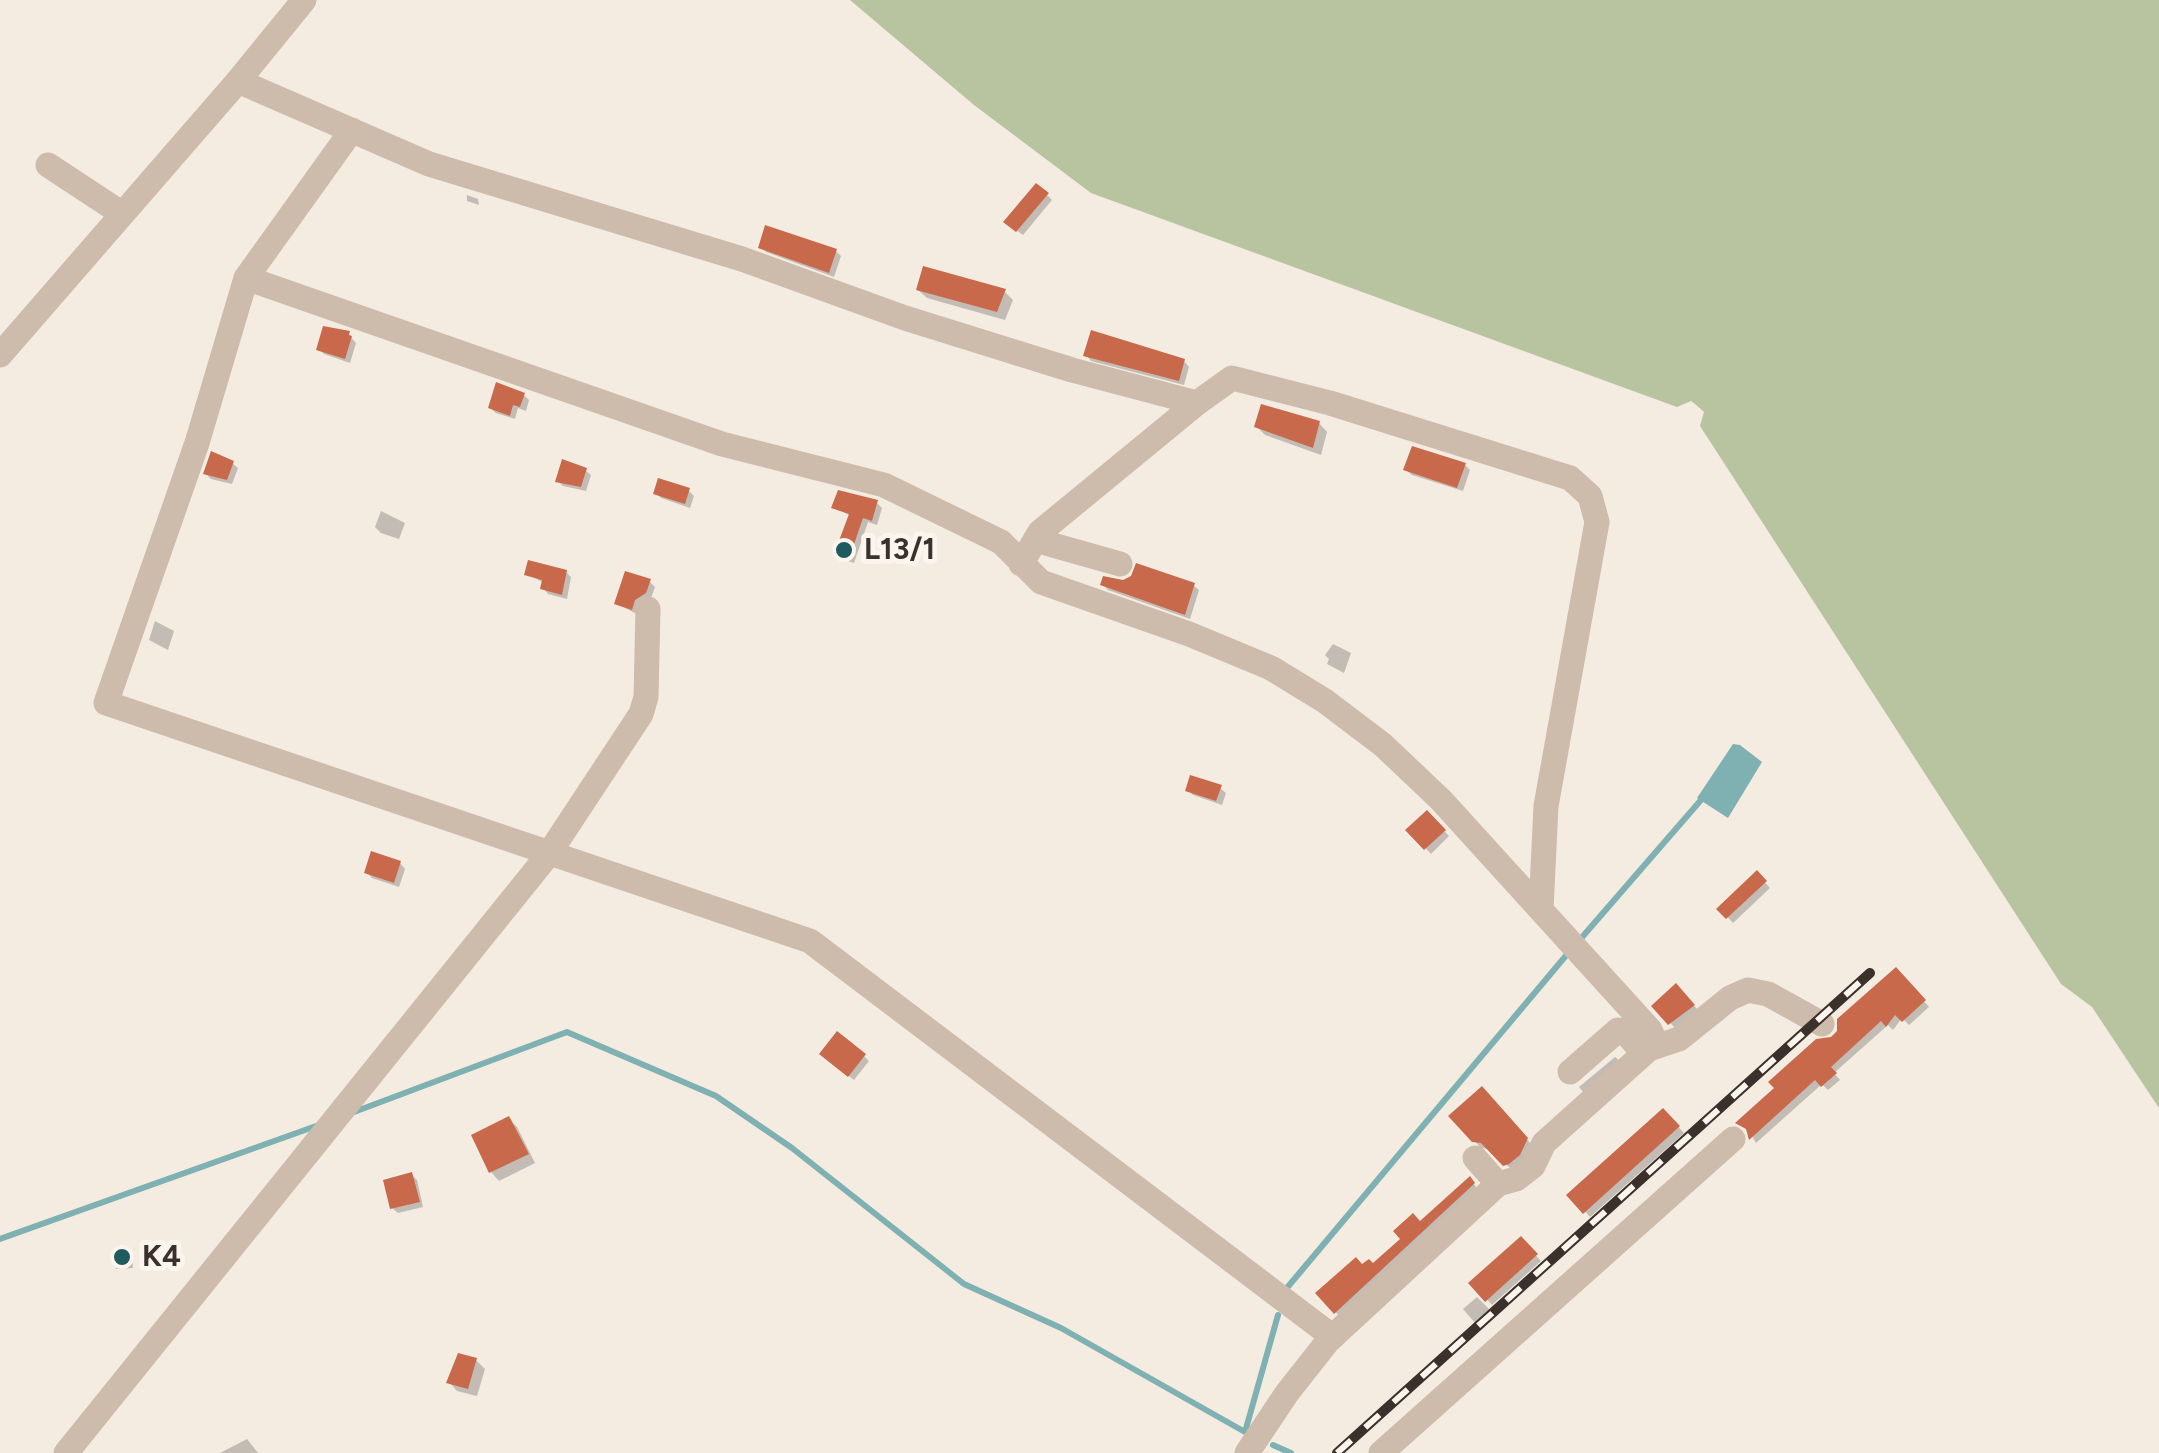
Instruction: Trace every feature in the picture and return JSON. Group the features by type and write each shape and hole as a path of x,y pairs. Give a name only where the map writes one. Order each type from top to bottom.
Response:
{"lane":[{"path":"0,355 304,0"},
{"path":"238,81 429,164 742,259 905,318 1072,370 1197,403"},
{"path":"352,130 246,278 197,444 106,702 798,936 821,948 1332,1337"},
{"path":"48,165 121,213"},
{"path":"246,278 722,444 884,486 1000,542 1041,582 1271,668 1325,701 1383,745 1430,789 1650,1030 1650,1049"},
{"path":"1021,564 1040,532 1232,378 1330,403 1570,478 1590,496 1596,522 1546,806 1542,910"},
{"path":"1036,540 1120,564"},
{"path":"66,1453 548,854 642,714 646,697 648,609"},
{"path":"1247,1453 1287,1393 1332,1337 1498,1184 1516,1179 1533,1166 1544,1143 1650,1049 1679,1039 1730,998 1748,990 1768,994 1822,1024"},
{"path":"1570,1072 1618,1030 1650,1049"},
{"path":"1380,1453 1733,1139"},
{"path":"1475,1158 1498,1184"}],"green space":[{"path":"850,0 2159,0 2159,1108 2092,1007 2061,984 1700,426 1704,412 1695,404 1691,401 1677,407 1091,193 974,105"}],"water":[{"path":"1733,744 1762,762 1728,818 1697,798"}],"building":[{"path":"1036,183 1049,193 1016,232 1003,222"},
{"path":"765,225 837,249 829,273 758,248"},
{"path":"923,266 1006,289 997,312 916,290"},
{"path":"323,326 350,331 345,359 316,350"},
{"path":"1091,330 1185,359 1179,381 1083,356"},
{"path":"496,382 525,393 520,407 513,405 510,416 488,408"},
{"path":"1261,404 1320,421 1313,448 1254,427"},
{"path":"1412,446 1466,463 1457,488 1403,470"},
{"path":"211,451 234,461 227,480 203,474"},
{"path":"562,459 587,468 581,487 555,482"},
{"path":"658,478 690,488 685,504 653,494"},
{"path":"838,490 878,500 872,521 863,518 849,559 834,554 849,514 831,508"},
{"path":"528,560 567,570 562,595 540,589 542,580 524,575"},
{"path":"1136,563 1195,583 1185,615 1100,585 1103,576 1123,580 1131,576"},
{"path":"625,571 651,579 646,593 635,600 632,610 614,604"},
{"path":"1190,775 1222,785 1216,801 1185,791"},
{"path":"1427,810 1446,830 1424,850 1405,830"},
{"path":"371,851 401,861 394,883 364,873"},
{"path":"1757,870 1767,881 1726,919 1716,909"},
{"path":"1896,967 1926,1000 1902,1022 1895,1015 1886,1027 1881,1021 1831,1067 1837,1073 1821,1087 1815,1080 1749,1140 1746,1129 1735,1123 1774,1088 1768,1082 1816,1039 1831,1037 1837,1031 1837,1019"},
{"path":"1676,983 1695,1005 1668,1025 1651,1006"},
{"path":"837,1031 866,1054 848,1077 819,1054"},
{"path":"1482,1086 1528,1138 1520,1155 1503,1166 1481,1143 1472,1142 1448,1116"},
{"path":"1663,1108 1680,1126 1583,1214 1566,1195"},
{"path":"509,1116 529,1154 489,1173 471,1135"},
{"path":"412,1172 420,1202 390,1209 383,1180"},
{"path":"1470,1176 1475,1183 1334,1314 1315,1293 1356,1257 1362,1264 1369,1259 1373,1263 1400,1239 1393,1231 1413,1213 1420,1221"},
{"path":"1521,1236 1538,1254 1485,1302 1468,1283"},
{"path":"458,1353 477,1358 468,1389 446,1383"}],"waterway":[{"path":"1577,943 1701,800"},
{"path":"1286,1289 1569,952"},
{"path":"354,1112 567,1032 716,1096 792,1148 964,1284 1061,1328 1245,1432 1278,1315"},
{"path":"0,1239 319,1125"},
{"path":"1273,1445 1291,1453"}],"railway":[{"path":"1337,1453 1870,973"}],"place":[{"name":"L13/1","path":"844,550"},
{"name":"K4","path":"122,1257"}]}
